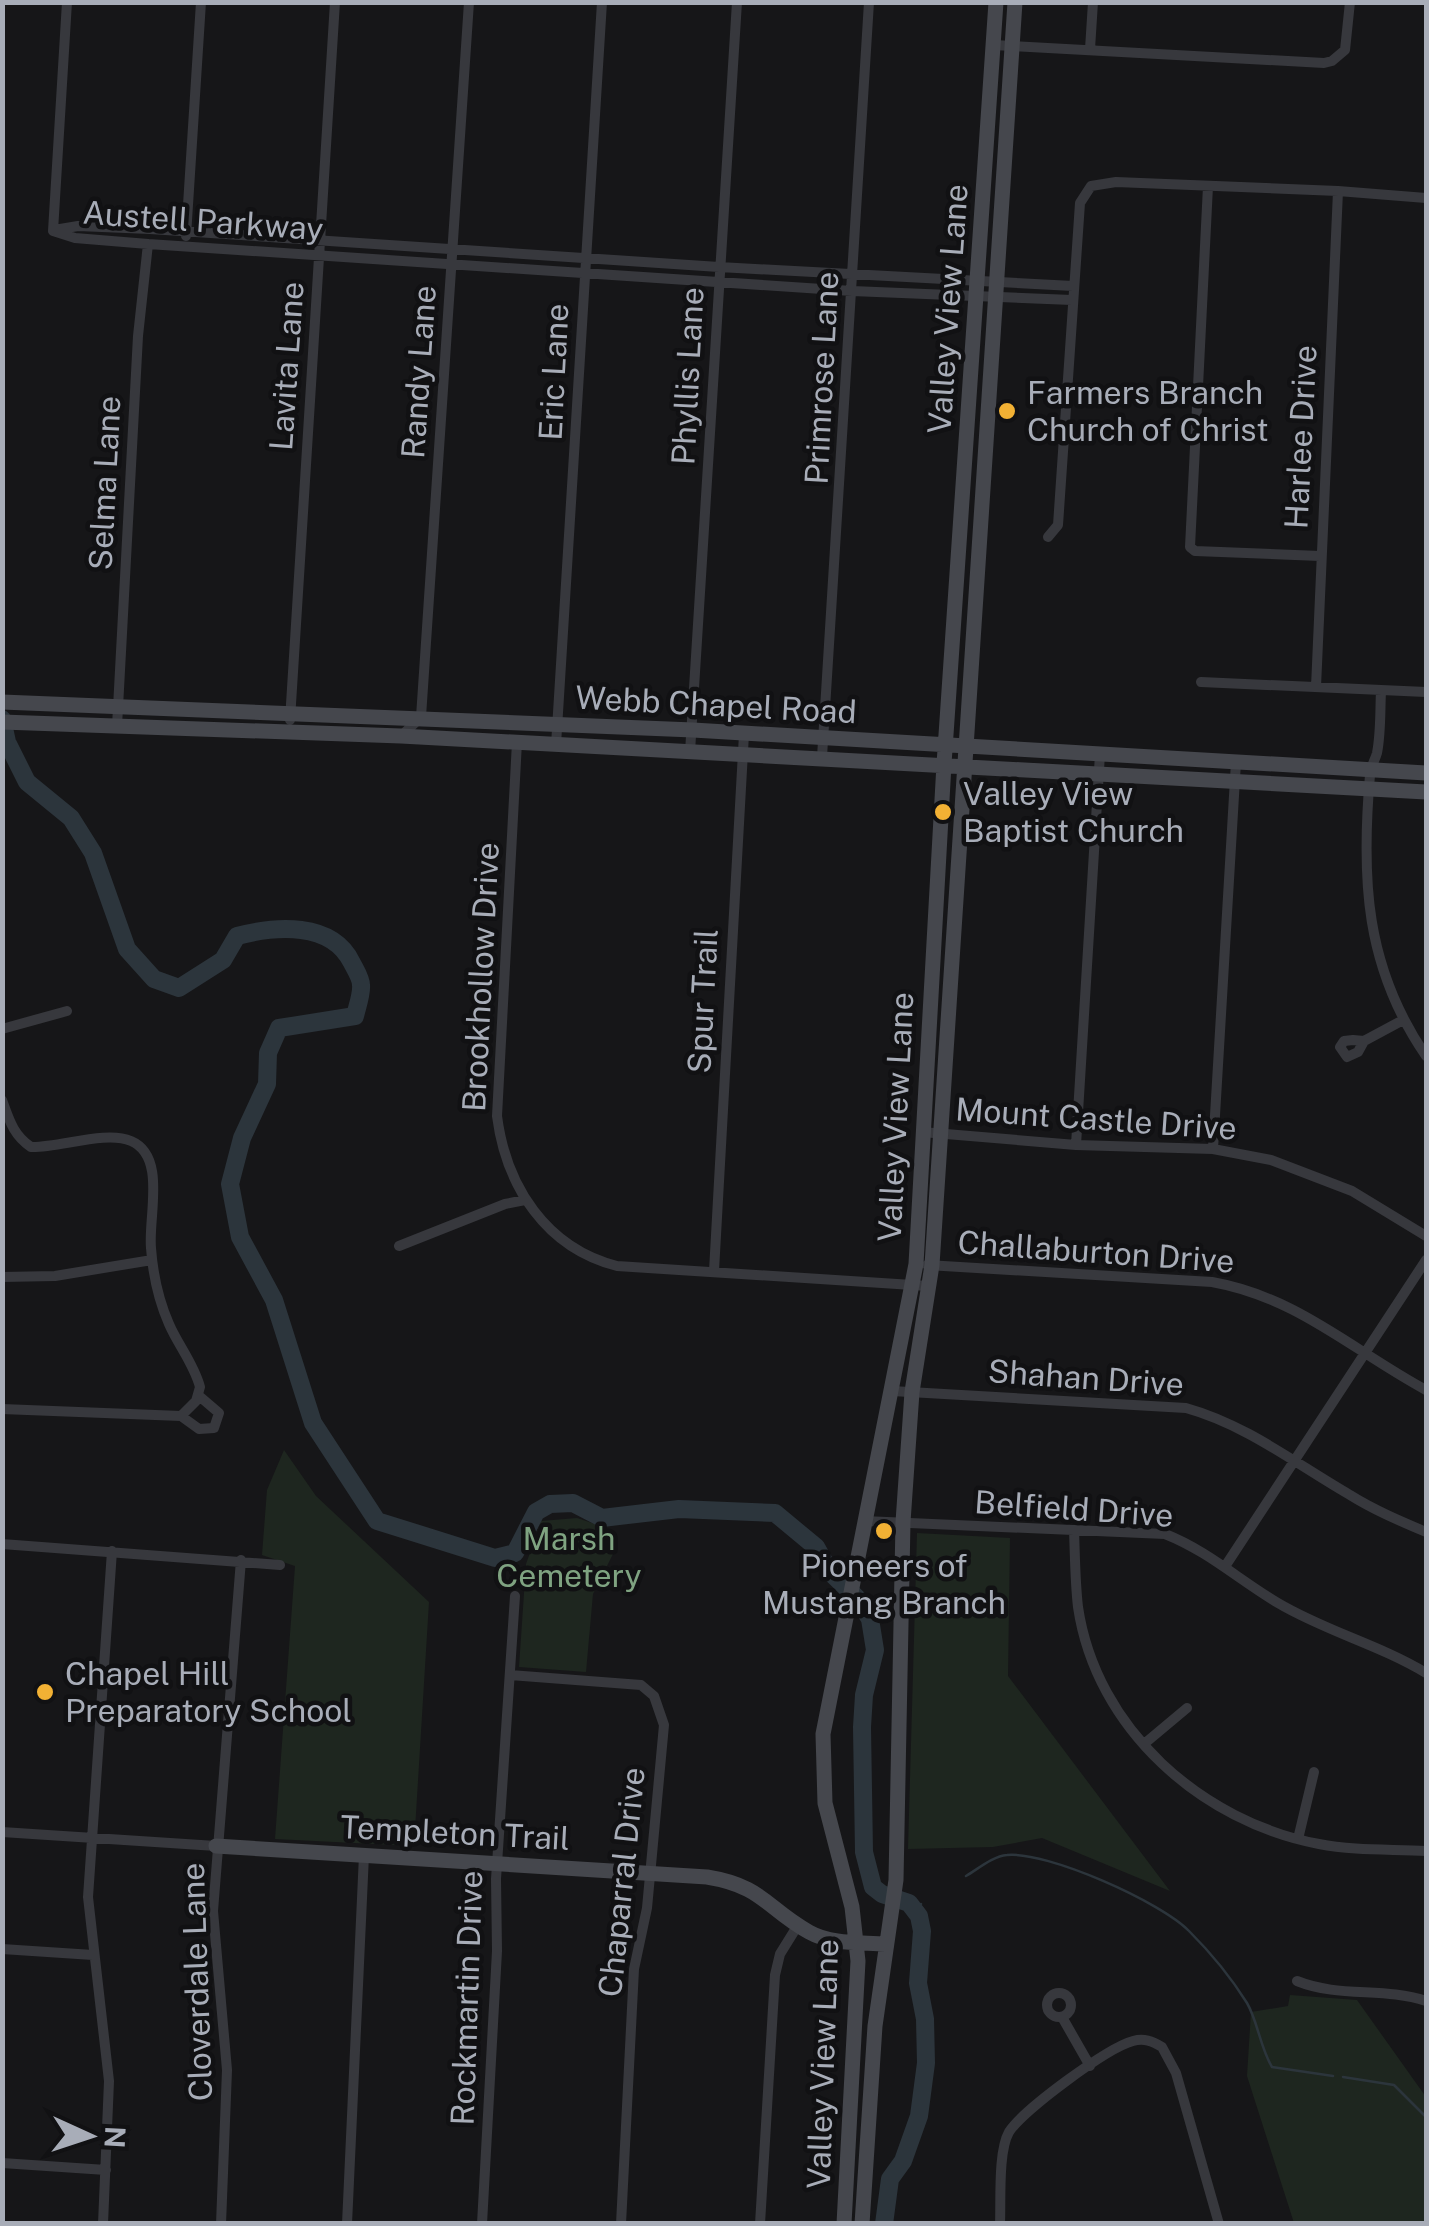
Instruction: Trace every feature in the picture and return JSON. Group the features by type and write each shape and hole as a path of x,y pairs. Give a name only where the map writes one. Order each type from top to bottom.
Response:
{"main road":[{"name":"Valley View Lane","path":"862,2224 875,2026 896,1880 903,1522 912,1392 928,1286 924,1265 922,1132 996,2"},
{"name":"Valley View Lane","path":"844,2224 857,2004 856,1934 822,1782 823,1734 911,1285 924,1265 941,1133 1015,2"},
{"path":"958,585 976,586"},
{"name":"Webb Chapel Road","path":"2,702 421,716 1426,773"},
{"name":"Webb Chapel Road","path":"2,722 401,736 1426,792"},
{"name":"Templeton Trail","path":"216,1846 649,1872 730,1881 770,1901 798,1925 829,1940 856,1934 886,1944"}],"street":[{"path":"53,230 67,2"},
{"path":"186,245 201,2"},
{"name":"Lavita Lane","path":"290,732 335,2"},
{"name":"Randy Lane","path":"421,716 469,2"},
{"name":"Eric Lane","path":"556,745 602,2"},
{"name":"Phyllis Lane","path":"690,752 736,2"},
{"name":"Primrose Lane","path":"822,757 869,2"},
{"path":"1090,50 1093,2"},
{"path":"994,45 1324,63 1344,50 1350,2"},
{"path":"1048,536 1058,525 1080,204 1091,186 1116,182 1338,190 1426,198"},
{"path":"1208,186 1190,547 1195,551 1320,556"},
{"name":"Harlee Drive","path":"1316,687 1338,190"},
{"name":"Austell Parkway","path":"53,230 78,226 321,238 853,275 1072,300"},
{"name":"Austell Parkway","path":"53,230 75,238 148,244 852,291 977,289"},
{"name":"Selma Lane","path":"117,726 138,336 148,244"},
{"name":"Austell Parkway","path":"996,290 1073,286"},
{"path":"1200,682 1426,692"},
{"path":"1381,691 1377,753 1370,770 1365,863 1368,912 1386,980 1403,1020 1426,1056"},
{"path":"401,736 421,716"},
{"name":"Spur Trail","path":"714,1272 744,734"},
{"name":"Brookhollow Drive","path":"517,742 497,1116 505,1161 525,1200 555,1233 600,1262 633,1269 928,1286"},
{"path":"1076,1145 1100,754"},
{"path":"1213,1149 1236,762"},
{"path":"2,1030 67,1011"},
{"path":"1364,1041 1403,1020"},
{"path":"2,1100 11,1126 20,1140 31,1147 115,1138 130,1140 143,1148 153,1166 149,1224 156,1290 198,1377 198,1394 186,1413"},
{"name":"Mount Castle Drive","path":"922,1132 1076,1145 1213,1149 1271,1160 1352,1190 1426,1236"},
{"path":"398,1246 505,1204 525,1200"},
{"path":"2,1277 55,1276 152,1260"},
{"path":"1226,1565 1426,1260"},
{"name":"Challaburton Drive","path":"924,1265 1236,1286 1275,1298 1426,1390"},
{"name":"Shahan Drive","path":"892,1391 1186,1408 1216,1416 1349,1495 1426,1532"},
{"path":"186,1413 198,1428 214,1428 218,1413 198,1394"},
{"path":"2,1409 186,1413"},
{"name":"Belfield Drive","path":"862,1521 1165,1534 1226,1565 1277,1602 1426,1673"},
{"path":"1074,1530 1078,1608 1091,1656 1120,1711 1179,1782 1210,1804 1265,1830 1322,1845 1426,1851"},
{"path":"2,1544 280,1565"},
{"path":"103,2224 109,2082 88,1897 112,1551"},
{"name":"Cloverdale Lane","path":"221,2224 227,2086 214,1948 216,1846 241,1560"},
{"name":"Rockmartin Drive","path":"482,2224 515,1596"},
{"name":"Chaparral Drive","path":"510,1674 640,1685 654,1696 664,1725 648,1908 634,1969 621,2224"},
{"path":"1144,1744 1187,1708"},
{"path":"1298,1839 1314,1772"},
{"name":"Templeton Trail","path":"2,1832 216,1846"},
{"path":"347,2224 364,1855"},
{"path":"760,2224 775,1974 780,1954 798,1925"},
{"path":"2,1950 94,1954"},
{"path":"1297,1980 1318,1989 1393,1992 1426,2001"},
{"path":"1062,2017 1090,2066"},
{"path":"1000,2224 1008,2134 1024,2115 1090,2066 1128,2042 1143,2040 1162,2047 1176,2073 1219,2224"},
{"path":"2,2163 106,2170"}],"green space":[{"path":"284,1450 316,1496 429,1602 414,1846 275,1839 295,1566 262,1555 267,1490"},
{"name":"Marsh Cemetery","path":"577,1518 601,1526 616,1548 593,1594 586,1672 519,1667 526,1564 541,1521"},
{"path":"917,1533 1010,1538 1008,1676 1170,1891 1042,1838 993,1847 908,1849"},
{"path":"1290,1995 1357,2000 1426,2097 1426,2223 1294,2223 1247,2076 1251,2012 1288,2006"}],"waterway":[{"path":"2,719 7,742 27,782 71,818 93,853 127,949 154,979 179,988 223,960 237,936 285,929 317,933 331,940 343,949 358,974 361,989 355,1016 279,1028 268,1053 267,1084 242,1138 230,1184 240,1237 274,1300 313,1423 377,1521 495,1558 515,1553 536,1512 550,1504 573,1503 602,1518 679,1509 775,1513 816,1547 830,1572 857,1598 870,1619 875,1650 864,1695 862,1727 864,1852 873,1887 909,1903 919,1916 922,1931 918,1983 925,2019 926,2063 919,2116 903,2161 890,2179 884,2224"},
{"path":"966,1876 1002,1856 1025,1856 1075,1870 1154,1906 1189,1931 1234,1984 1251,2010 1272,2067 1333,2076"},
{"path":"914,1909 921,1904"},
{"path":"1343,2077 1394,2085 1426,2117"}],"place":[{"name":"Farmers Branch Church of Christ","path":"1007,411"},
{"name":"Valley View Baptist Church","path":"943,812"},
{"name":"Pioneers of Mustang Branch","path":"884,1531"},
{"name":"Chapel Hill Preparatory School","path":"45,1692"}]}
